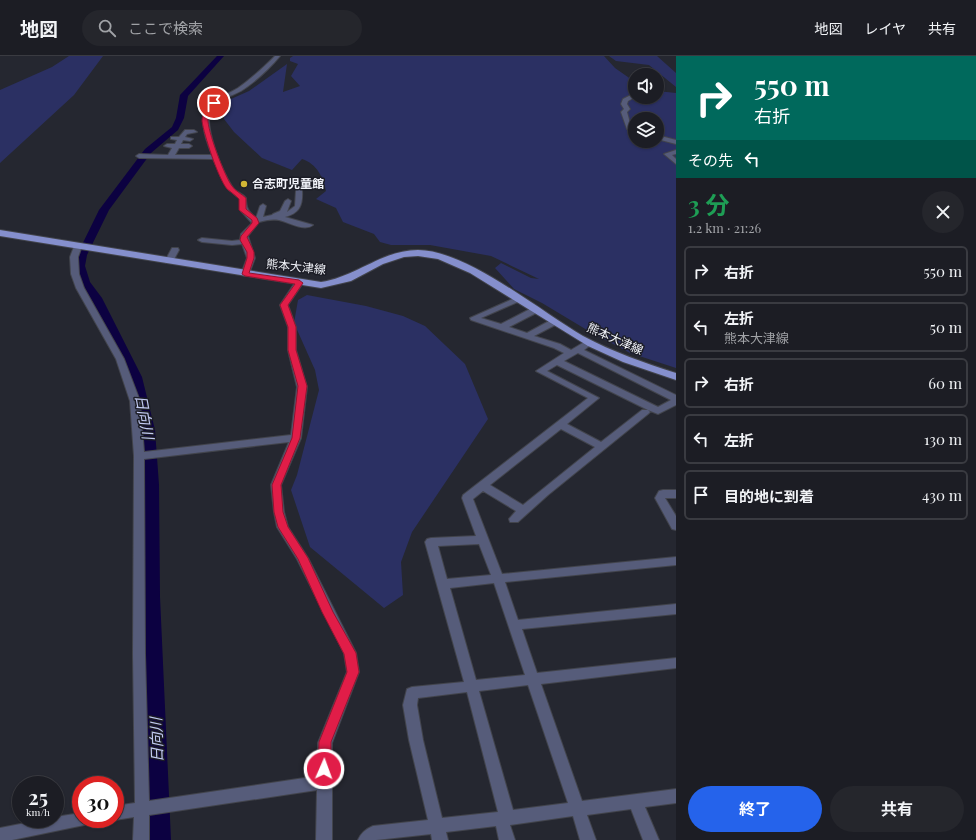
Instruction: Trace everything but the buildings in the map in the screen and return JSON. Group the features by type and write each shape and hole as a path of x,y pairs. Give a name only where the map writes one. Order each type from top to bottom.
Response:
{"main road":[{"name":"熊本大津線","path":"0,233 169,262 299,283 321,285 340,283 350,279 397,254 419,253 442,257 470,269 589,343 640,365 676,377"}],"street":[{"path":"257,221 242,210 242,198 229,187 210,145 210,136 205,120 207,110 221,98 244,86 278,56"},
{"path":"628,98 625,100 624,104 627,109 624,112 628,125"},
{"path":"170,157 185,132 194,132"},
{"path":"173,138 190,139"},
{"path":"664,139 676,142"},
{"path":"168,146 189,146"},
{"path":"676,152 667,154 676,162"},
{"path":"138,156 215,157"},
{"path":"274,216 289,214 296,209 301,201 299,190"},
{"path":"257,221 283,212 288,201"},
{"path":"245,274 251,258 244,236 256,223 263,206"},
{"path":"274,216 304,225 309,225"},
{"path":"202,240 232,243 245,241"},
{"path":"84,247 74,257 75,274 80,288 120,359 135,401 139,456 141,840"},
{"path":"169,262 176,250"},
{"path":"299,283 284,305 292,327 292,350 302,386 296,438 276,485 278,512 283,527 302,558 350,653 353,672 325,742 324,840"},
{"path":"517,299 474,318 573,351 674,404"},
{"path":"502,327 535,310"},
{"path":"527,336 554,322"},
{"path":"588,840 498,578 467,498 594,398 540,371 589,343"},
{"path":"557,361 658,411 674,404"},
{"path":"514,519 523,510 645,412"},
{"path":"560,425 602,446"},
{"path":"139,456 296,438"},
{"path":"483,486 523,510"},
{"path":"676,494 663,494 660,498 676,526"},
{"path":"484,540 431,542 471,685 504,818 507,840"},
{"path":"443,584 676,561"},
{"path":"514,625 676,609"},
{"path":"439,833 415,732 410,705 412,693 471,685 676,663"},
{"path":"124,811 324,782"},
{"path":"366,840 373,833 439,833 504,818 676,796"},
{"path":"635,801 651,840"},
{"path":"0,835 72,821"}],"shaded area":[{"path":"69,56 103,56 74,95 0,163 0,90 52,67"},
{"path":"293,56 604,56 615,68 628,77 628,104 664,104 664,92 676,93 676,368 630,353 587,330 542,303 514,289 495,268 501,263 531,278 539,279 491,256 430,245 391,245 380,242 374,234 343,222 336,208 316,199 326,191 321,176 312,164 302,159 292,170 262,158 234,132 224,119 224,105 231,99 249,91 287,64 283,92 300,86 291,76 298,64 290,61 290,58"},
{"path":"609,56 657,56 676,73 676,87 664,77 664,68 653,68 649,65 616,61"},
{"path":"307,295 366,306 403,316 425,326 465,364 488,419 412,532 401,562 403,595 384,608 310,547 291,490 297,475 319,390 315,370 294,323 298,300"}],"waterway":[{"name":"日向川","path":"160,840 152,597 152,485 148,430 136,377 96,298 85,282 80,266 82,255 104,210 148,151 175,128 180,118 184,95 221,56"}],"place":[{"name":"合志町児童館","path":"244,184"}],"route":[{"path":"214,103 207,110 205,120 210,136 210,145 229,187 242,198 242,210 245,214 255,220 256,223 244,236 244,240 248,246 251,258 245,274 299,283 284,305 292,327 292,350 302,386 296,438 276,485 278,512 283,527 302,558 341,639 350,653 353,672 343,701 325,742 324,769"}]}
